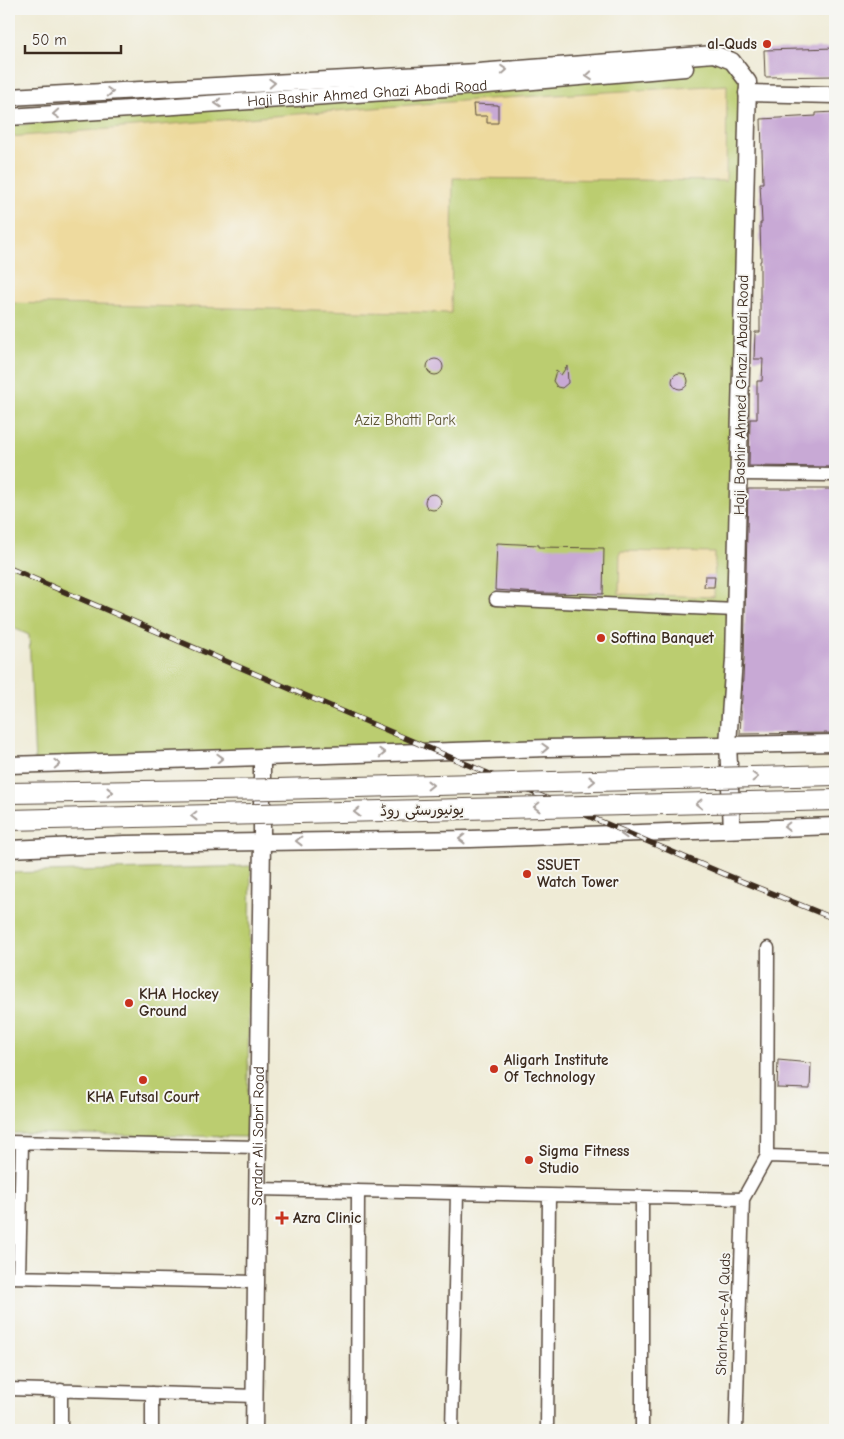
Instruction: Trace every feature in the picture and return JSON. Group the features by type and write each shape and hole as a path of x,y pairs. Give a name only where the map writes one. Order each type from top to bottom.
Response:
{"main road":[{"name":"یونیورسٹی روڈ","path":"9,793 276,789 835,775"},
{"name":"یونیورسٹی روڈ","path":"9,820 835,800"}],"street":[{"name":"Haji Bashir Ahmed Ghazi Abadi Road","path":"9,97 478,72 714,54 732,61 748,82 734,659 728,744 732,829"},
{"name":"Haji Bashir Ahmed Ghazi Abadi Road","path":"9,117 476,86 713,65 723,58"},
{"path":"747,93 835,95"},
{"path":"739,474 835,475"},
{"path":"496,599 735,610"},
{"path":"9,765 548,748 835,743"},
{"name":"Sardar Ali Sabri Road","path":"254,1430 262,757"},
{"path":"9,849 125,844 490,838 835,826"},
{"path":"257,1189 743,1199 767,1156 768,948"},
{"path":"9,1142 258,1147"},
{"path":"22,1142 14,1277 256,1282"},
{"path":"767,1156 835,1158"},
{"path":"357,1430 358,1191"},
{"path":"452,1430 457,1193"},
{"path":"547,1430 549,1195"},
{"path":"642,1197 642,1430"},
{"name":"Shahrah-e-Al Quds","path":"736,1430 743,1199"},
{"path":"9,1389 255,1396"},
{"path":"61,1390 61,1430"},
{"path":"152,1393 152,1430"}],"green space":[{"name":"Aziz Bhatti Park","path":"714,54 732,62 747,92 730,744 35,764 29,635 9,626 9,126"},
{"name":"KHA Hockey Ground","path":"251,866 247,1137 9,1133 9,873"}],"sand":[{"path":"727,85 726,181 453,178 451,313 9,303 9,137 486,99"},
{"path":"620,551 715,553 714,597 619,594"}],"building":[{"path":"835,48 835,76 765,77 764,50"},
{"path":"473,104 498,105 498,123 487,123 487,116 474,116"},
{"path":"835,112 835,467 749,466 750,419 757,419 757,381 762,381 763,359 754,359 755,332 760,332 760,223 762,223 760,183 763,183 761,119 816,116 816,113"},
{"path":"435,359 441,361 443,367 441,373 435,375 429,373 427,367 429,361"},
{"path":"567,366 568,383 562,388 557,387 553,381 556,371 561,375"},
{"path":"680,373 686,375 688,381 686,387 680,389 674,387 672,381 674,375"},
{"path":"748,489 835,489 835,733 740,734 744,659"},
{"path":"433,494 439,496 441,502 439,508 433,510 427,508 425,502 427,496"},
{"path":"497,543 539,545 539,547 604,548 603,594 495,590"},
{"path":"705,576 715,576 714,587 704,587"},
{"path":"778,1060 811,1063 810,1089 777,1088"}],"railway":[{"path":"9,568 724,874 835,919"}],"place":[{"name":"al-Quds","path":"767,44"},
{"name":"Softina Banquet","path":"601,638"},
{"name":"SSUET Watch Tower","path":"527,874"},
{"name":"KHA Hockey Ground","path":"129,1003"},
{"name":"Aligarh Institute Of Technology","path":"494,1069"},
{"name":"KHA Futsal Court","path":"143,1080"},
{"name":"Sigma Fitness Studio","path":"529,1160"},
{"name":"Azra Clinic","path":"282,1218"}]}
